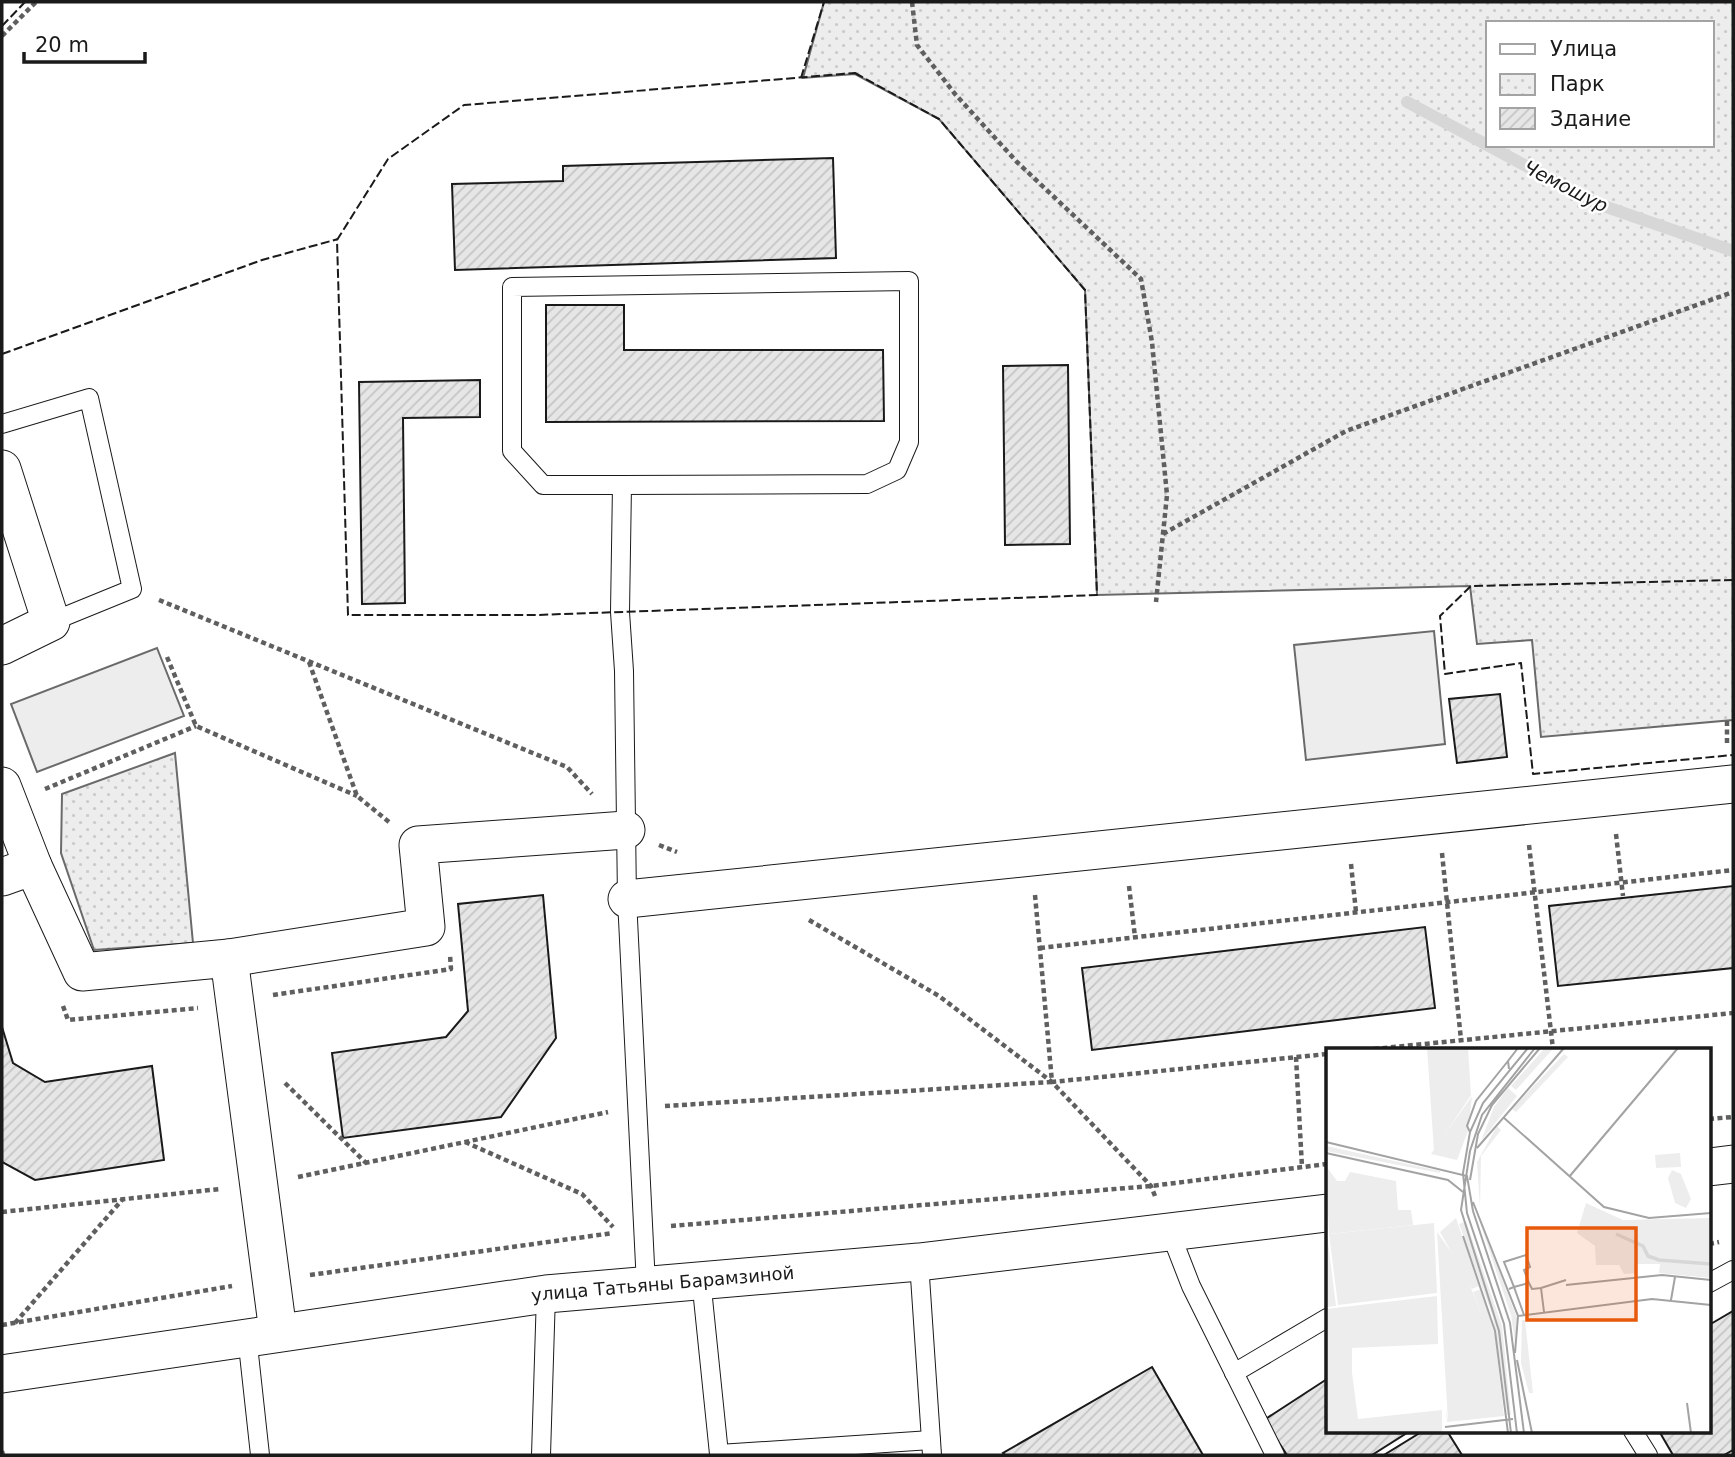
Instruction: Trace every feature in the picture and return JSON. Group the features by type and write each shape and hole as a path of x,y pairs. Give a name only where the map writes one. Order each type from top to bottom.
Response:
{"street":[{"path":"2,469 51,622 2,646"},
{"path":"627,899 1730,770"},
{"path":"5,795 17,871 82,972 229,958 426,927 418,845 626,830"},
{"path":"229,958 272,1279 263,1334"},
{"path":"1710,1167 1733,1164"},
{"name":"улица Татьяны Барамзиной","path":"2,1374 546,1294 919,1262 1326,1213"}],"lane":[{"path":"909,281 909,442 897,470 867,484 622,485 542,485 512,451 512,287 909,281"},
{"path":"2,424 89,398 132,589 51,622"},
{"path":"622,485 620,612 624,671 627,899 646,1285"},
{"path":"1170,1232 1191,1286 1275,1455"},
{"path":"701,1279 719,1454 931,1448 919,1262"},
{"path":"1710,1282 1733,1270"},
{"path":"541,1455 546,1294"},
{"path":"1234,1373 1326,1319"},
{"path":"260,1455 263,1334"},
{"path":"1634,1432 1648,1455"}],"path":[{"path":"2,36 36,2"},
{"path":"912,2 917,45 955,94 1017,162 1141,279 1152,342 1167,495 1156,602"},
{"path":"1163,534 1346,431 1733,292"},
{"path":"132,589 567,767 626,830 689,858"},
{"path":"167,657 196,726"},
{"path":"308,661 357,796"},
{"path":"1727,721 1730,770"},
{"path":"5,795 196,726 357,796 418,845"},
{"path":"1615,823 1623,896"},
{"path":"1441,841 1461,1040"},
{"path":"1528,844 1553,1048"},
{"path":"1350,862 1356,912"},
{"path":"1040,948 1733,870"},
{"path":"1129,884 1135,937"},
{"path":"752,886 939,996 1052,1082 1151,1186"},
{"path":"1035,894 1052,1082"},
{"path":"58,995 68,1020 201,1008"},
{"path":"1384,1048 1733,1013"},
{"path":"2,1212 217,1190 289,1179 637,1108 1052,1082 1326,1054"},
{"path":"1296,1057 1302,1167"},
{"path":"1710,1119 1733,1116"},
{"path":"2,1325 272,1279 619,1233 582,1194 465,1142"},
{"path":"645,1228 1151,1186 1326,1164"},
{"path":"216,1177 217,1190"},
{"path":"15,1323 122,1199"}],"green space":[{"path":"824,2 1733,2 1733,720 1541,737 1532,640 1477,644 1470,586 1097,595 1085,290 939,119 855,74 803,78"},
{"path":"1434,631 1445,744 1306,760 1294,645"},
{"path":"157,648 184,716 37,772 11,704"},
{"path":"175,753 193,943 94,950 61,853 62,794"}],"building":[{"path":"833,158 836,258 455,270 452,184 563,181 563,166"},
{"path":"546,305 624,305 624,350 883,350 884,421 546,422"},
{"path":"1068,365 1070,544 1005,545 1003,366"},
{"path":"480,380 480,417 403,418 405,603 362,604 359,382"},
{"path":"1500,694 1507,757 1457,763 1449,699"},
{"path":"1733,886 1733,968 1558,986 1549,906"},
{"path":"543,895 556,1038 501,1117 343,1138 332,1053 446,1037 468,1011 458,904"},
{"path":"1425,927 1435,1008 1092,1050 1082,968"},
{"path":"2,1027 13,1063 45,1082 152,1066 164,1160 35,1180 2,1162"},
{"path":"1733,1311 1733,1450 1724,1455 1673,1455 1660,1432 1710,1432 1710,1324"},
{"path":"1152,1367 1203,1455 1003,1453"},
{"path":"1326,1380 1326,1432 1408,1432 1372,1455 1287,1455 1264,1420"},
{"path":"1421,1432 1448,1432 1462,1455 1384,1455"}],"waterway":[{"name":"Чемошур","path":"1407,102 1486,144"},
{"name":"Чемошур","path":"1491,147 1595,203 1733,251"}],"fence":[{"path":"2,26 25,2"},
{"path":"801,78 824,2"},
{"path":"855,73 939,119 1085,290 1097,595 536,615 348,615 337,240 388,159 464,105 855,73"},
{"path":"2,354 262,260 338,239"},
{"path":"1733,580 1471,586 1440,616 1445,674 1521,663 1533,774 1733,755"}]}
